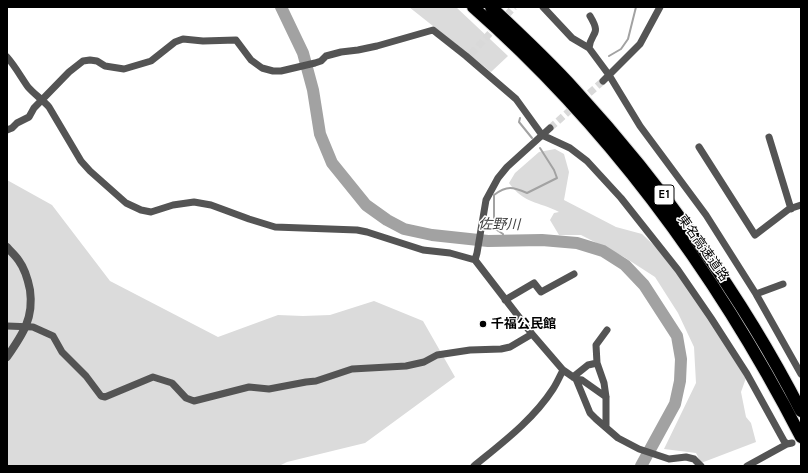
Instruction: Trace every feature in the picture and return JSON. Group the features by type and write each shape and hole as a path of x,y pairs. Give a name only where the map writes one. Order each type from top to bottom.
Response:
{"highway":[{"name":"東名高速道路","path":"473,7 524,54 567,98 612,150 653,202 703,271 744,335 780,396 794,441"},
{"name":"東名高速道路","path":"491,7 574,89 613,132 660,190 722,278 762,340 801,411"}],"street":[{"path":"543,7 572,38 589,48 609,75 640,126 706,215 756,294 801,374"},
{"path":"603,81 640,44 660,7"},
{"path":"589,48 596,29 596,26 590,16"},
{"path":"7,130 12,128 16,123 29,117 34,108 69,72 83,62 90,60 97,61 105,66 124,69 151,61 175,42 183,39 210,41 236,40 251,60 262,68 273,71 281,71 321,61 326,56 358,50 433,30 468,55 516,99 542,135 570,148 587,161 621,198 653,237 712,318 747,374 784,441 794,441"},
{"path":"7,57 29,88 43,100 81,161 126,203 141,210 151,212 173,205 194,202 210,205 275,227 330,228 362,231 423,250 476,256"},
{"path":"550,128 498,178 486,200 476,256 505,300 563,370 575,378 582,380 606,397"},
{"path":"769,137 791,209"},
{"path":"699,147 755,235 791,209 801,204"},
{"path":"7,247 19,261 29,284 32,302 26,327 7,357"},
{"path":"505,300 534,283 541,292 574,274"},
{"path":"756,294 783,284"},
{"path":"7,326 34,327 53,336 62,352 86,376 101,396 105,397 153,377 172,383 186,398 194,401 248,387 269,389 316,381 352,370 406,366 424,362 437,355 470,350 501,349 510,346 532,334"},
{"path":"606,427 606,397 604,383 597,363 596,345 607,330"},
{"path":"575,378 588,365 597,363"},
{"path":"474,466 511,436 537,410 553,389 563,370"},
{"path":"575,378 590,413 618,438 639,449 669,459 686,456 694,459 701,466"},
{"path":"747,466 794,441"}],"shaded area":[{"path":"409,7 456,7 508,56 491,72"},
{"path":"555,149 564,154 569,172 564,200 616,227 642,234 665,256 742,367 746,378 741,392 746,417 751,423 756,442 701,463 696,453 664,449 696,383 694,347 678,313 655,277 624,257 581,235 559,235 550,220 554,213 559,212 526,199 509,183 515,173 539,152"},
{"path":"7,180 52,205 110,281 218,337 278,315 330,315 374,301 423,321 455,377 365,443 287,462 279,466 7,466"}],"waterway":[{"name":"佐野川","path":"281,7 303,53 313,90 320,134 332,163 366,205 387,220 404,229 432,235 488,241 542,240 577,243 603,251 625,265 644,285 677,336 681,359 680,381 675,404 641,466"},
{"path":"609,56 621,49 628,39 636,7"},
{"path":"520,118 519,122 532,138"},
{"path":"503,241 503,234 494,228 494,195 506,188 514,188 527,193 557,178 554,170 540,148"}],"tunnel":[{"path":"471,54 514,7"},
{"path":"550,128 603,81"}],"place":[{"name":"千福公民館","path":"483,324"}]}
